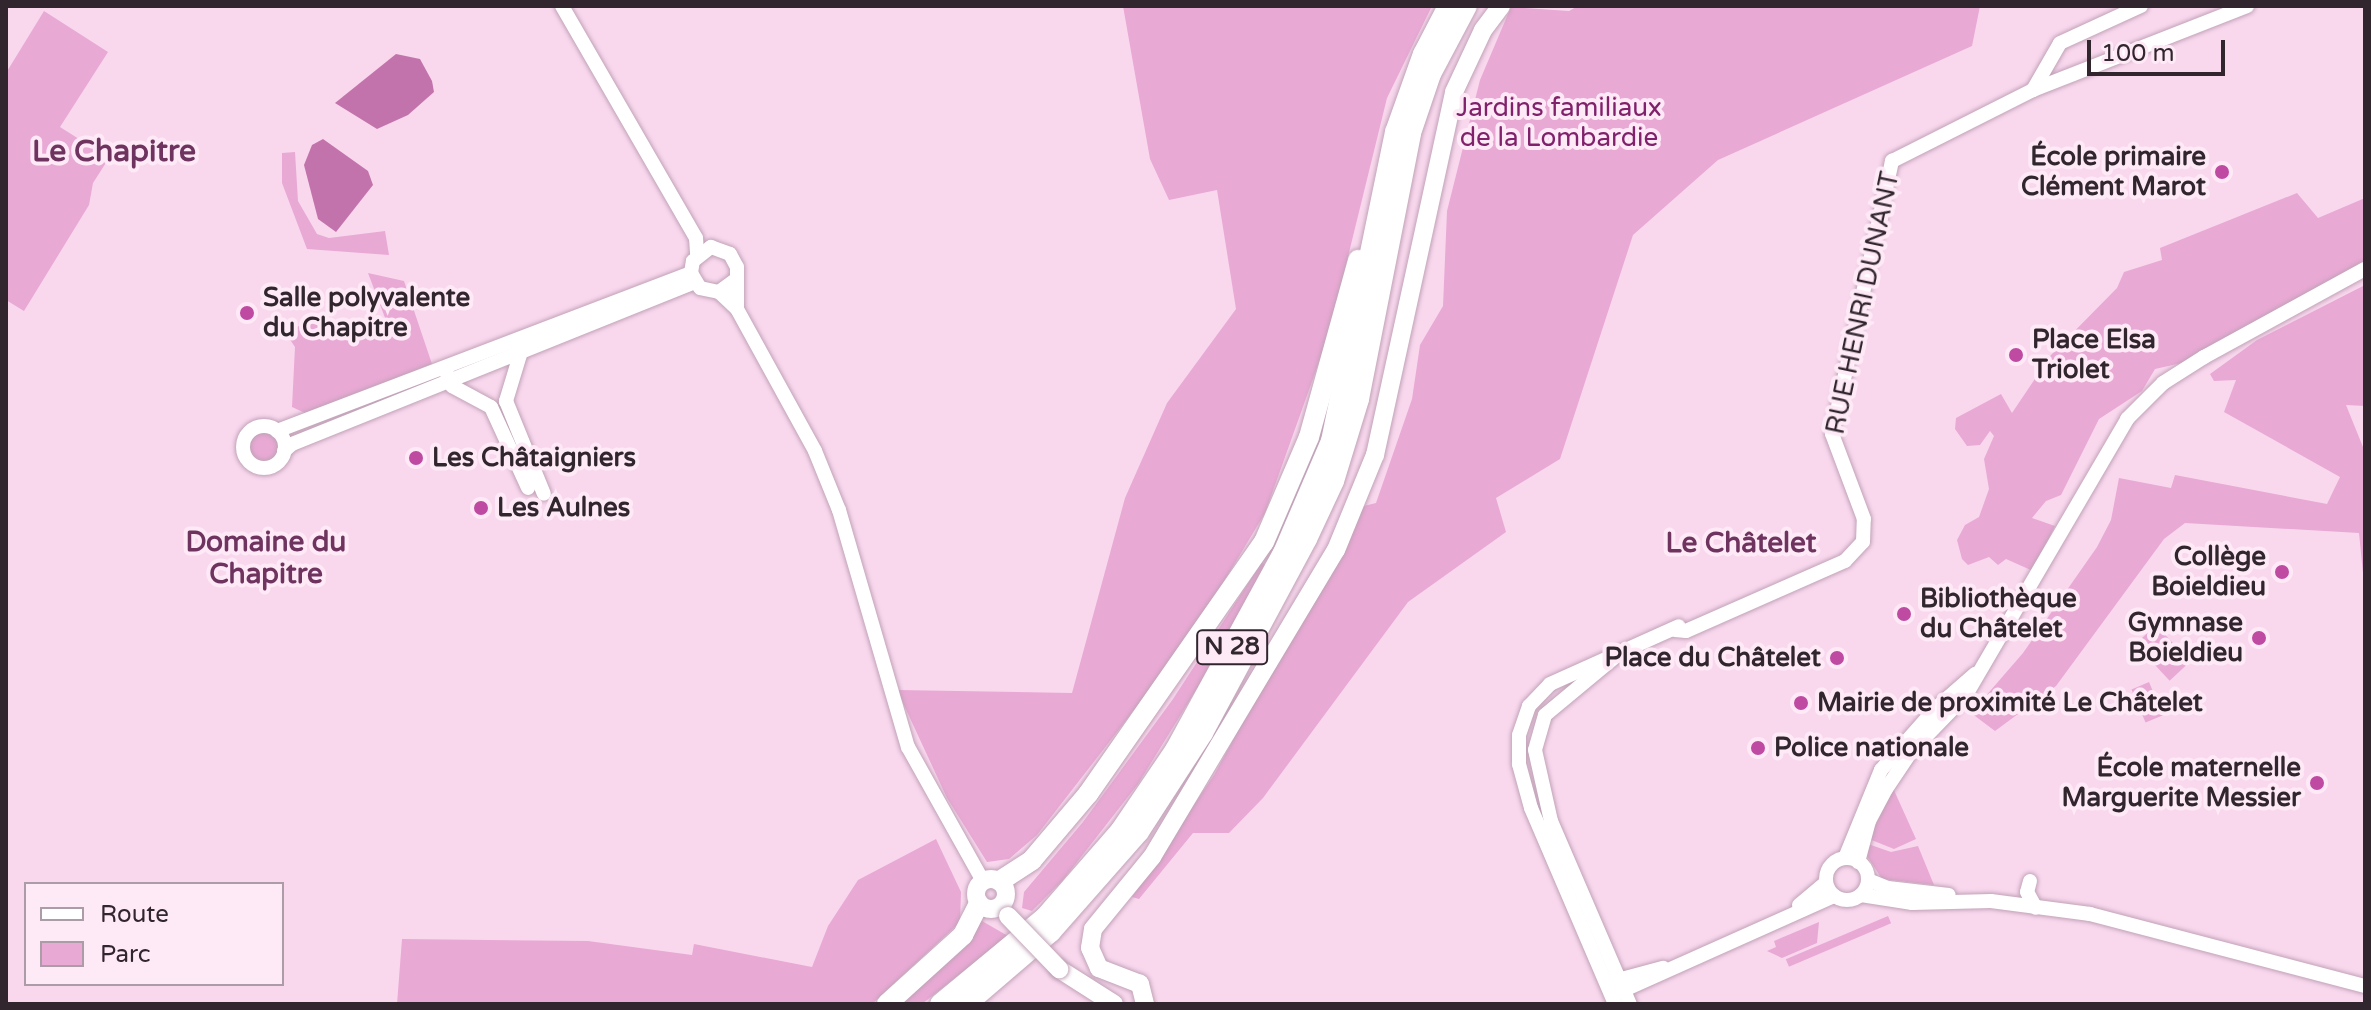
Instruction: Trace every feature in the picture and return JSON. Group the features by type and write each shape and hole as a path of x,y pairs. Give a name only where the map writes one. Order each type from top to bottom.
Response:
{"highway":[{"name":"N 28","path":"940,1004 1012,947 1095,862 1150,788 1210,687 1283,553 1331,441 1378,208 1405,101 1448,6"},
{"name":"N 28","path":"969,1003 1051,932 1139,832 1203,733 1307,539 1334,481 1359,399 1411,133 1431,74 1467,6"},
{"path":"991,881 1032,860 1088,794 1264,542 1309,437 1354,271 1378,208"},
{"path":"887,1004 963,935 979,904"}],"main road":[{"path":"1145,1004 1140,984 1099,968 1090,938 1152,857 1336,550 1375,455 1454,92 1483,30 1501,6"},
{"path":"1004,911 1007,894 991,881 976,894 979,904 1004,911 1093,1004"},
{"path":"1059,969 1114,1004"}],"street":[{"path":"562,6 704,251"},
{"path":"2033,90 2060,43 2141,6"},
{"name":"RUE HENRI DUNANT","path":"1618,993 1551,821 1535,750 1545,715 1617,655 1675,630 1686,631 1824,571 1859,548 1864,519 1832,434 1887,170 1905,150 2033,90 2247,6"},
{"path":"704,251 725,250 735,260 737,309"},
{"path":"448,375 277,431 253,429 244,441 245,457 264,468 277,464 284,451 448,375 693,278 704,251"},
{"path":"1852,860 1886,789 1911,752 1966,695 2107,446 2149,395 2204,357 2365,269"},
{"path":"693,278 719,292 737,309 792,406 835,500 908,747 991,881"},
{"path":"719,292 734,281"},
{"path":"523,345 506,401 544,494"},
{"path":"448,375 491,407 528,488"},
{"path":"277,431 284,451"},
{"path":"1852,860 1868,880 1963,901"},
{"path":"1830,889 1832,865 1852,860"},
{"path":"1861,895 1868,880"},
{"path":"2030,881 2027,892 2036,908"},
{"path":"1618,993 1663,968 1712,948 1716,941 1830,889"},
{"path":"1830,889 1846,900 1861,895 1912,903 1991,901 2149,926 2365,986"}],"green space":[{"path":"1123,6 1432,6 1387,98 1329,334 1265,513 1190,638 1037,835 1009,859 987,862 947,798 897,690 1072,693 1125,498 1167,403 1236,309 1217,190 1169,200 1150,159"},
{"name":"Jardins familiaux de la Lombardie","path":"1578,6 1980,6 1972,46 1718,160 1633,235 1560,459 1496,498 1506,532 1408,602 1263,798 1229,833 1193,833 1139,899 1132,897 1214,775 1360,507 1376,503 1412,399 1420,345 1443,306 1447,211 1480,80 1511,7 1569,11"},
{"path":"44,11 108,52 60,127 109,158 93,183 89,205 24,311 6,300 6,73"},
{"path":"295,152 298,201 317,234 329,238 385,231 389,255 307,249 282,183 282,153"},
{"path":"2297,193 2318,218 2365,198 2365,263 2186,362 2155,369 2142,391 2099,419 2061,495 2046,501 2032,518 2055,526 2033,571 2006,559 1998,565 1989,557 1968,565 1962,559 1957,540 1965,525 1979,517 1989,489 1984,459 1994,436 1990,431 1980,445 1967,446 1955,429 1956,418 2001,394 2012,413 2051,355 2117,288 2124,272 2162,260 2160,248"},
{"path":"368,273 404,281 432,364 305,413 292,407 295,347 285,332 327,314 336,336 345,339 387,323"},
{"path":"2365,285 2365,406 2346,405 2365,452 2365,593 2359,533 2185,523 2164,539 2056,686 1995,731 1971,713 2023,653 2097,547 2111,520 2119,478 2171,488 2175,475 2327,504 2340,477 2224,412 2236,380 2214,381 2210,374 2257,340"},
{"path":"264,432 270,433 278,441 278,453 270,461 264,462 258,461 250,453 249,447 250,441 258,433"},
{"path":"1262,562 1266,567 1222,648 1138,784 1063,880 1032,911 1022,908 1024,892 1083,822 1173,699"},
{"path":"2156,625 2190,662 2170,681 2136,644"},
{"path":"2149,682 2163,715 2146,723 2132,689"},
{"path":"1893,788 1916,839 1894,849 1869,839"},
{"path":"936,839 961,892 960,922 872,1004 397,1004 402,939 588,941 692,955 694,944 812,967 828,926 858,880"},
{"path":"1868,844 1891,852 1918,846 1934,885 1882,879 1867,856"},
{"path":"1888,916 1891,923 1789,967 1786,959"},
{"path":"982,921 1008,936 922,1004 897,1004"},
{"path":"1819,922 1817,943 1782,958 1767,951 1776,947 1774,941"}],"shaded area":[{"path":"396,54 420,59 432,81 434,92 408,115 377,129 335,103"},
{"path":"323,139 368,171 373,185 336,232 318,219 304,165 312,145"}],"place":[{"name":"École primaire Clément Marot","path":"2222,172"},
{"name":"Salle polyvalente du Chapitre","path":"247,313"},
{"name":"Place Elsa Triolet","path":"2016,355"},
{"name":"Les Châtaigniers","path":"416,458"},
{"name":"Les Aulnes","path":"481,508"},
{"name":"Collège Boieldieu","path":"2282,572"},
{"name":"Bibliothèque du Châtelet","path":"1904,614"},
{"name":"Gymnase Boieldieu","path":"2259,638"},
{"name":"Place du Châtelet","path":"1837,658"},
{"name":"Mairie de proximité Le Châtelet","path":"1801,703"},
{"name":"Police nationale","path":"1758,748"},
{"name":"École maternelle Marguerite Messier","path":"2317,783"}],"district":[{"name":"Le Chapitre","path":"114,152"},
{"name":"Le Châtelet","path":"1741,543"},
{"name":"Domaine du Chapitre","path":"266,558"}]}
